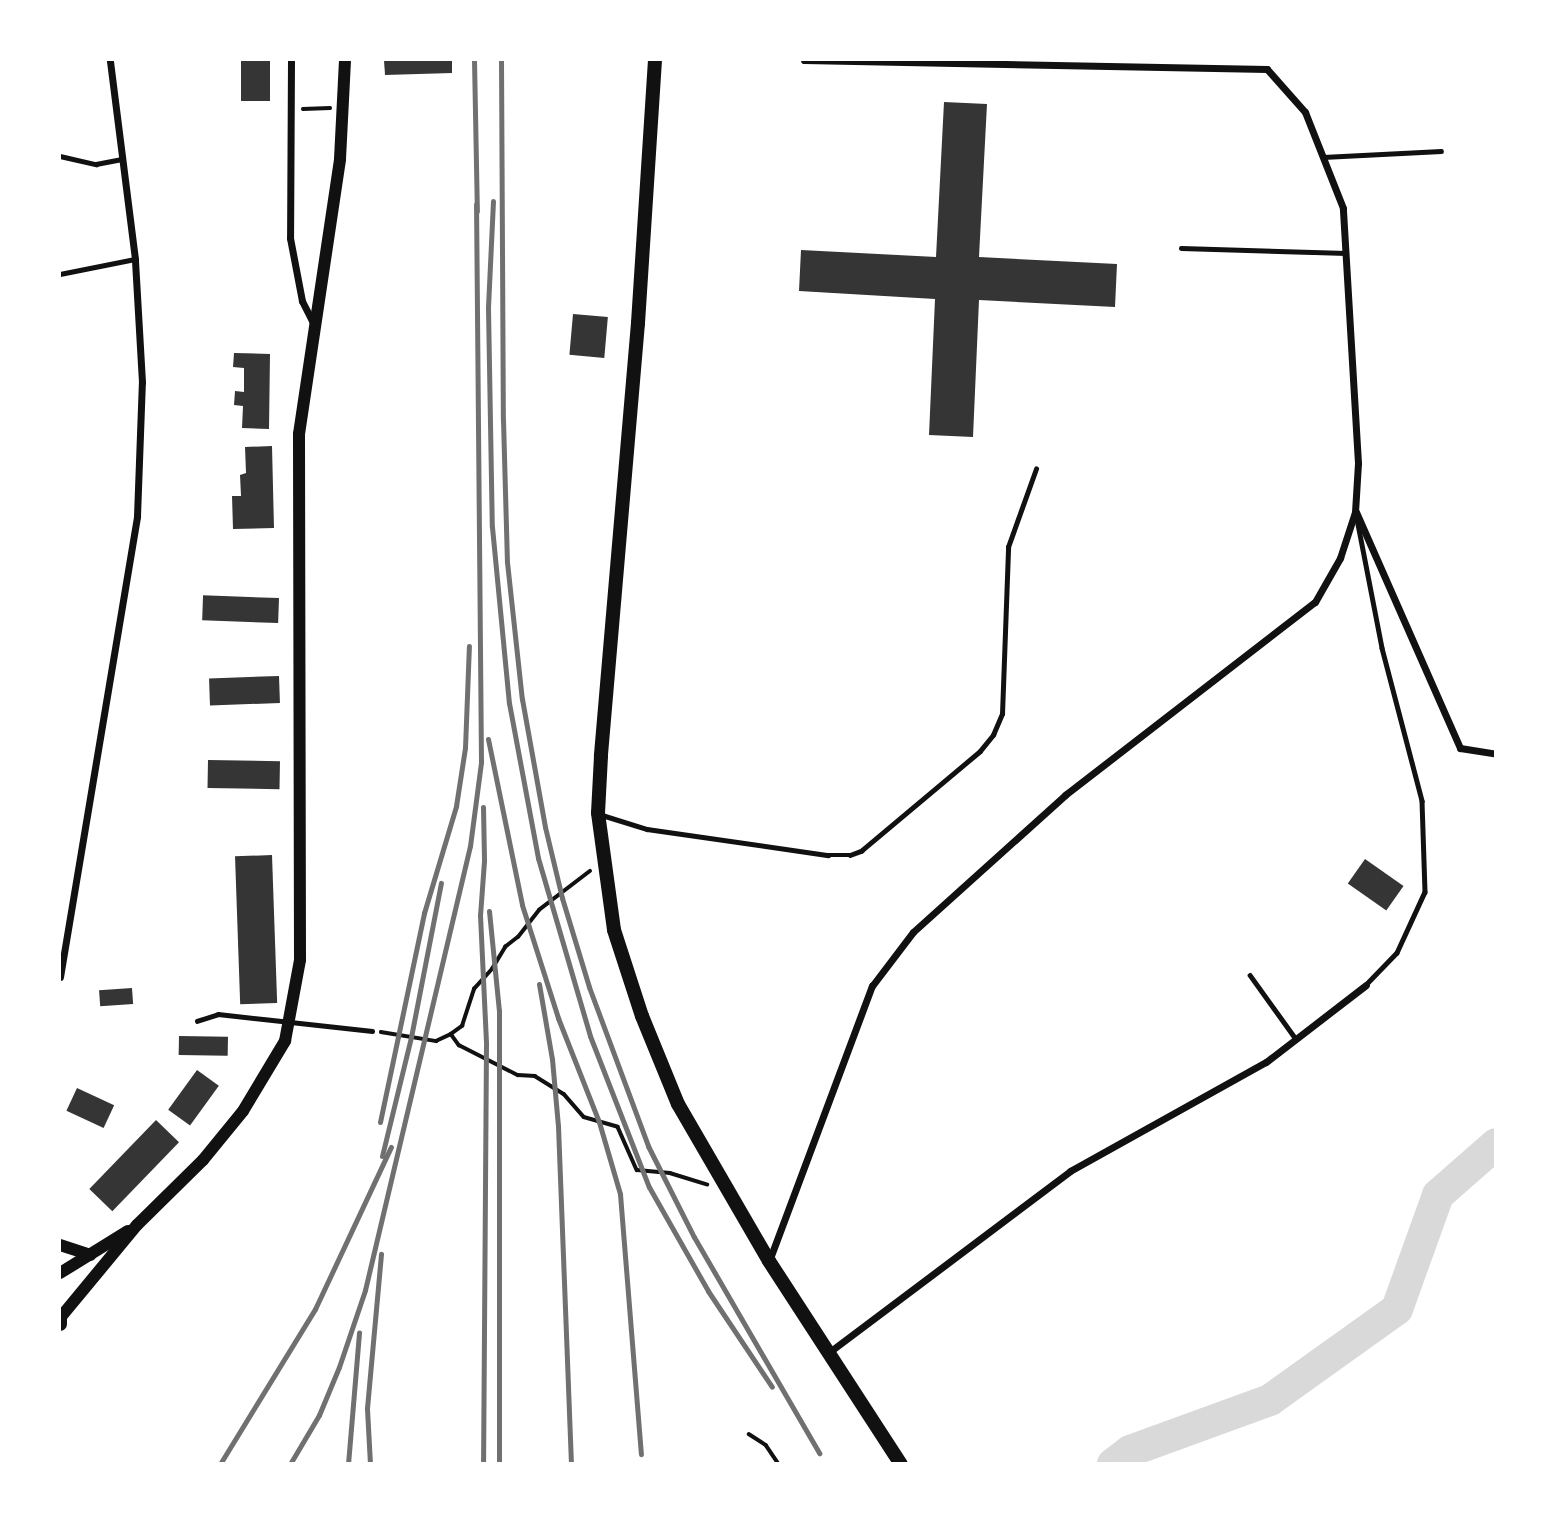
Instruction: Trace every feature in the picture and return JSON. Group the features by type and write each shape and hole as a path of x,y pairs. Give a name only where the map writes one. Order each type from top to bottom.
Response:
{"highway":[{"path":"655,60 638,323 598,813 614,930 642,1016 678,1104 769,1261 901,1464"},
{"path":"60,1317 60,1324"}],"main road":[{"path":"60,1317 137,1225 203,1160 243,1111 285,1041 300,960 299,434 340,159 346,61"},
{"path":"60,1273 137,1225"},
{"path":"60,1245 90,1255"}],"street":[{"path":"60,976 137,516 142,382 135,259 110,60"},
{"path":"291,60 290,238 302,301 316,329"},
{"path":"769,1261 872,986 914,932 1065,794 1315,602 1340,558 1355,512 1358,463 1343,208 1305,112 1267,69 804,60"},
{"path":"1355,512 1460,748 1496,754"},
{"path":"828,1353 1070,1171 1254,1069 1366,985"}],"lane":[{"path":"1323,157 1441,151"},
{"path":"60,156 96,164 122,159"},
{"path":"1181,248 1346,253"},
{"path":"60,274 135,259"},
{"path":"598,813 647,829 828,855 850,855 861,851 980,751 993,735 1002,714 1009,547 1036,469"},
{"path":"1355,512 1382,648 1422,801 1425,892 1397,953 1366,985"},
{"path":"1250,975 1296,1039"},
{"path":"198,1021 218,1014 372,1031"}],"path":[{"path":"290,109 343,108"},
{"path":"372,1031 436,1041 462,1026 474,989 492,969 505,947 518,937 539,910 587,875 603,845"},
{"path":"451,1034 459,1045 518,1075 535,1076 565,1094 584,1117 618,1127 637,1170 670,1174 707,1184 722,1182"},
{"path":"749,1434 766,1445 779,1464"}],"building":[{"path":"241,60 270,60 270,101 241,101"},
{"path":"384,60 452,60 452,73 385,75"},
{"path":"944,102 987,104 979,257 1117,264 1115,307 979,300 973,437 929,435 935,299 799,291 801,250 936,257"},
{"path":"573,314 608,317 604,358 569,355"},
{"path":"234,353 270,354 269,429 242,428 243,406 234,405 235,391 244,392 244,368 233,367"},
{"path":"272,446 274,528 233,529 232,496 241,496 240,475 246,473 245,447"},
{"path":"203,595 279,598 278,623 202,620"},
{"path":"279,676 280,703 210,705 209,678"},
{"path":"208,760 280,761 280,789 208,788"},
{"path":"272,855 277,1003 240,1004 235,856"},
{"path":"1365,859 1404,886 1386,911 1348,884"},
{"path":"132,988 133,1004 100,1006 99,990"},
{"path":"179,1036 228,1037 228,1056 179,1055"},
{"path":"197,1070 219,1086 190,1126 168,1110"},
{"path":"77,1088 114,1105 104,1128 66,1111"},
{"path":"156,1120 179,1142 112,1211 89,1189"}],"waterway":[{"path":"1113,1464 1130,1451 1270,1400 1397,1309 1438,1195 1496,1144"}],"railway":[{"path":"474,60 477,211"},
{"path":"501,60 503,420 507,562 522,699 545,827 562,898 589,987 648,1146 694,1237 819,1453"},
{"path":"493,201 488,308 492,527 509,703 538,858 590,1036 649,1187 708,1291 772,1387"},
{"path":"290,1464 319,1415 339,1367 365,1290 470,846 481,762 476,204"},
{"path":"380,1122 424,913 456,806 465,748 469,646"},
{"path":"488,739 522,905 558,1018 599,1122 620,1194 641,1454"},
{"path":"483,807 484,861 480,915 486,1044 483,1464"},
{"path":"382,1156 411,1037 441,883"},
{"path":"489,911 499,1011 499,1464"},
{"path":"539,984 552,1059 558,1126 571,1464"},
{"path":"220,1464 315,1309 391,1147"},
{"path":"370,1464 367,1408 381,1254"},
{"path":"348,1464 359,1332"}]}
